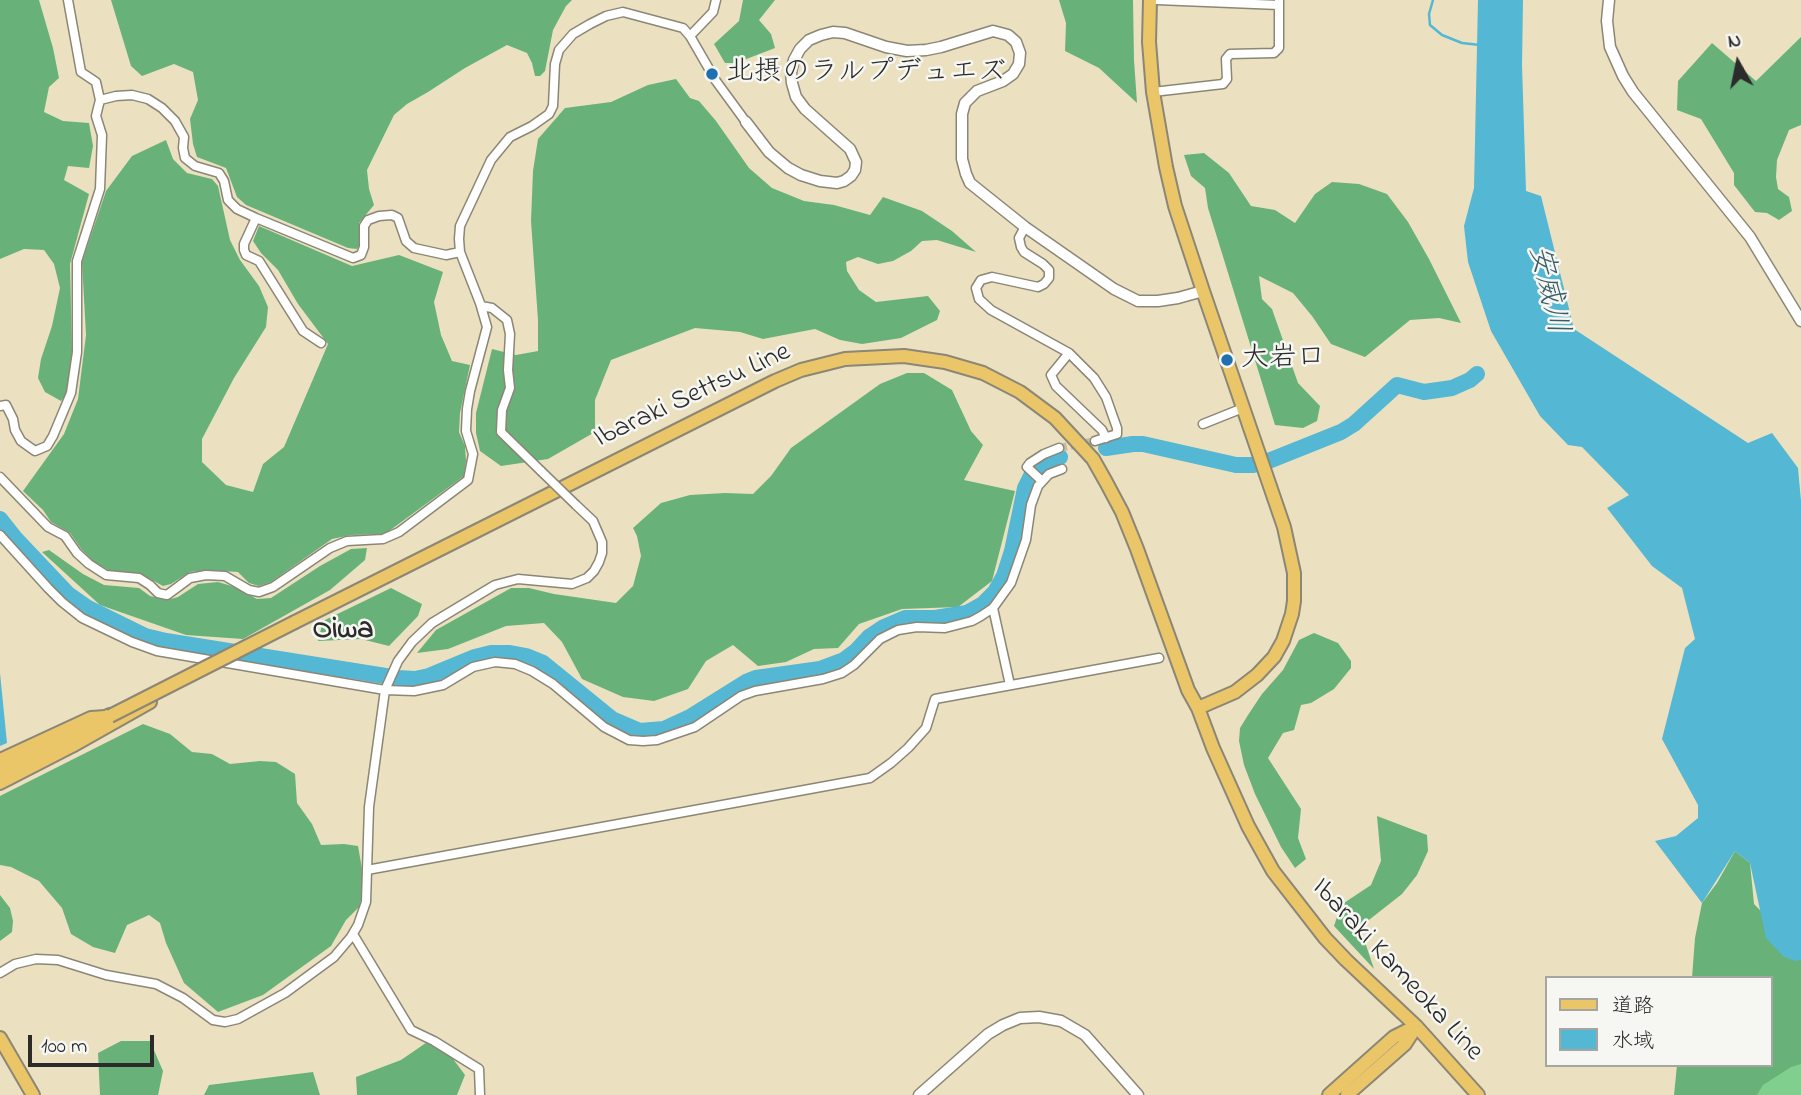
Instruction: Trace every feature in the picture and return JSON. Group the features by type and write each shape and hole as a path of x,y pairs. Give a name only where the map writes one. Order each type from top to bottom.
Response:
{"highway":[{"path":"0,773 110,716"}],"main road":[{"path":"1150,0 1149,42 1153,92 1169,180 1183,233 1284,527 1293,559 1295,586 1290,622 1274,657 1257,676 1234,692 1198,708"},
{"name":"Ibaraki Settsu Line","path":"110,716 775,381 801,370 845,359 904,356 945,362 1001,381 1055,418 1093,459 1122,512 1188,690 1198,708"},
{"path":"0,783 39,752 161,695 186,677"},
{"name":"Ibaraki Kameoka Line","path":"1198,708 1237,803 1273,871 1325,938 1416,1026 1478,1095"},
{"path":"0,760 39,752"},
{"path":"1329,1095 1394,1037 1416,1026"},
{"path":"1347,1095 1405,1044 1416,1026"},
{"path":"0,1038 33,1095"}],"street":[{"path":"0,406 6,405 21,441 35,451 47,446 71,393 77,352 77,261 100,189 102,135 96,116 100,100 96,82 81,72 68,0"},
{"path":"690,36 713,12 716,0"},
{"path":"1153,92 1223,84 1227,79 1226,60 1230,54 1273,53 1279,48 1279,2 1157,0"},
{"path":"1609,0 1607,21 1610,47 1623,76 1633,92 1751,237 1801,321"},
{"path":"0,477 48,527 65,536 89,564 106,575 139,578 150,584 158,593 167,595 190,578 205,575 225,576 249,590 259,592 273,587 330,548 347,541 383,539 399,532 468,480 473,454 466,431 467,410 486,327 481,306 460,252 460,226 491,160 510,136 549,114 553,106 555,64 559,50 573,34 606,16 623,12 683,28 716,81 769,152 801,175 837,183 851,176 856,162 850,149 805,109 796,97 792,83 794,60 809,40 833,32 845,33 886,47 926,51 993,31 1008,35 1016,42 1020,53 1019,64 1013,74 1003,81 977,92 965,103 962,114 962,159 971,183 1114,289 1138,301 1158,302 1203,291"},
{"path":"100,100 132,95 148,99 162,108 175,121 184,137 185,158 195,166 219,173 224,181 228,200 237,209 256,218 354,258 361,255 364,247 368,220 392,215 398,218 406,241 414,247 446,255 460,252"},
{"path":"256,218 244,244 246,255 259,261 303,331 321,343"},
{"path":"1026,226 1019,237 1021,247 1049,270 1049,278 1038,287 992,278 981,280 976,288 979,299 992,310 1069,353 1094,378 1114,416 1117,434 1095,441"},
{"path":"0,973 15,964 36,959 58,960 106,975 156,984 183,998 213,1020 225,1023 238,1019 285,993 334,957 353,934 366,902 369,807 387,688 398,661 412,642 432,623 495,585 518,579 572,584 587,578 594,571 602,553 602,541 593,521 501,432 502,410 510,388 510,334 507,320 492,308 481,306"},
{"path":"1069,353 1051,376 1056,386 1102,430 1106,438"},
{"path":"1203,424 1243,408"},
{"path":"1041,480 1027,467 1051,450 1059,448"},
{"path":"0,535 62,602 82,618 157,651 414,691 443,685 473,667 495,662 514,664 553,684 604,727 619,736 643,741 657,740 695,727 741,696 755,691 842,673 880,639 898,630 959,625 972,621 993,608 1011,583 1026,540 1034,494 1041,480 1062,469"},
{"path":"993,608 1010,685"},
{"path":"367,870 870,778 908,748 926,728 935,699 1158,658"},
{"path":"353,934 411,1030 435,1041 479,1069 480,1095"},
{"path":"919,1095 995,1029 1020,1018 1039,1017 1061,1021 1085,1035 1138,1095"}],"green space":[{"path":"0,0 39,0 59,78 49,87 44,112 63,121 89,123 93,146 89,168 68,166 64,180 89,194 70,264 72,352 66,395 61,401 45,392 38,378 60,288 54,264 44,250 24,249 0,259"},
{"path":"111,0 572,0 553,30 545,71 540,76 535,76 527,53 507,45 465,68 394,115 367,170 374,205 359,223 360,244 357,249 348,248 246,205 237,197 226,168 197,157 190,119 198,100 193,72 174,64 142,76 131,66"},
{"path":"743,0 775,0 759,20 771,34 775,48 736,63 725,63 714,44 739,21"},
{"path":"1059,0 1133,0 1137,103 1099,68 1065,51 1066,23"},
{"path":"1801,37 1801,125 1789,130 1777,160 1776,177 1778,189 1789,197 1792,211 1779,220 1767,213 1755,212 1734,185 1734,173 1701,119 1677,110 1678,81 1712,43 1756,81"},
{"path":"676,79 690,98 699,101 716,121 749,168 772,188 804,201 834,205 870,215 883,197 922,211 952,231 976,252 937,240 922,241 893,261 878,264 858,257 846,262 847,271 859,290 876,302 928,296 940,311 937,320 901,338 862,344 840,340 815,329 763,339 740,332 695,328 611,360 595,400 595,432 548,459 501,466 480,451 476,413 492,349 516,355 538,351 531,221 533,171 538,139 565,108 611,102 648,85"},
{"path":"166,140 173,159 187,173 212,179 218,186 230,240 240,260 259,286 268,307 266,327 234,378 202,439 202,462 226,485 253,492 263,464 284,447 328,344 298,304 278,270 253,241 259,226 352,266 399,255 443,272 434,302 441,335 452,361 470,365 460,413 459,432 465,446 466,461 464,476 385,534 351,535 332,539 271,582 259,586 249,583 238,572 190,572 163,586 143,575 108,570 93,561 70,533 51,522 43,510 23,491 64,434 78,399 86,335 82,262 106,191 132,156"},
{"path":"1204,153 1229,173 1251,206 1275,210 1295,223 1315,194 1332,182 1359,184 1387,194 1408,222 1461,323 1439,318 1410,320 1365,357 1331,344 1293,293 1259,276 1262,299 1272,309 1298,383 1320,406 1317,421 1303,428 1275,425 1208,208 1205,188 1191,176 1184,155"},
{"path":"907,373 924,373 952,390 971,431 983,445 964,480 1015,491 992,581 958,607 902,609 859,624 838,648 814,649 786,662 758,666 733,645 706,661 688,689 654,701 623,697 582,679 562,642 544,623 506,626 448,649 417,653 436,630 511,588 529,588 616,603 633,586 641,556 633,528 661,503 690,495 753,494 771,476 791,448 880,384"},
{"path":"367,548 365,560 330,590 243,639 186,635 100,605 42,552 49,550 104,585 139,588 150,596 167,600 178,597 198,584 218,582 235,587 257,599 271,598 351,549"},
{"path":"391,588 422,604 418,616 389,646 361,639 318,641 323,621"},
{"path":"1314,633 1338,643 1351,661 1351,668 1334,689 1311,703 1301,705 1294,730 1283,733 1268,758 1301,809 1298,838 1306,859 1295,868 1281,847 1255,794 1244,765 1239,741 1240,728 1262,694 1283,670 1299,640"},
{"path":"143,724 170,734 192,752 212,754 230,764 276,762 295,774 297,803 312,824 321,845 358,846 365,886 359,907 346,920 331,946 263,995 218,1012 184,983 160,923 149,915 127,925 115,953 93,947 71,934 62,908 39,881 11,867 0,865 0,796"},
{"path":"1377,816 1427,835 1428,851 1417,875 1402,894 1360,927 1374,969 1334,926 1341,905 1371,885 1381,861"},
{"path":"1735,851 1750,863 1754,904 1786,937 1801,943 1801,1064 1791,1067 1763,1085 1757,1095 1674,1095 1677,1067 1773,1067 1773,976 1692,976 1695,938 1702,903"},
{"path":"0,895 10,908 13,921 12,932 0,941"},
{"path":"436,1036 465,1075 457,1095 357,1095 356,1077 401,1060"},
{"path":"121,1041 150,1041 163,1071 158,1095 100,1095 98,1053"},
{"path":"1801,1054 1801,1095 1733,1095"},
{"path":"313,1072 320,1095 204,1095 209,1085"}],"water":[{"name":"安威川","path":"1478,0 1523,0 1526,191 1541,196 1574,329 1748,443 1772,433 1798,468 1801,501 1801,960 1784,957 1766,938 1750,863 1735,851 1702,903 1655,841 1676,836 1698,818 1698,805 1662,739 1685,648 1695,639 1682,588 1652,566 1607,508 1629,495 1582,447 1568,445 1540,416 1491,331 1468,262 1464,226 1474,188"},
{"path":"0,673 7,743 0,746"}],"waterway":[{"path":"1433,0 1429,14 1430,25 1442,35 1462,43 1480,45"},
{"path":"1106,448 1143,444 1236,465 1253,465 1341,432 1354,424 1397,385 1424,392 1452,388 1477,374"},
{"path":"0,519 68,594 88,608 145,636 415,679 491,653 526,656 543,663 612,719 640,731 664,729 690,717 756,678 820,669 844,660 869,637 905,618 935,618 967,613 983,604 995,592 1004,576 1025,488 1031,476 1044,464 1060,457"}],"tunnel":[{"path":"1059,448 1095,441"}],"place":[{"name":"北摂のラルプデュエズ","path":"712,74"},
{"name":"大岩口","path":"1227,360"}],"district":[{"name":"Oiwa","path":"343,632"}]}
